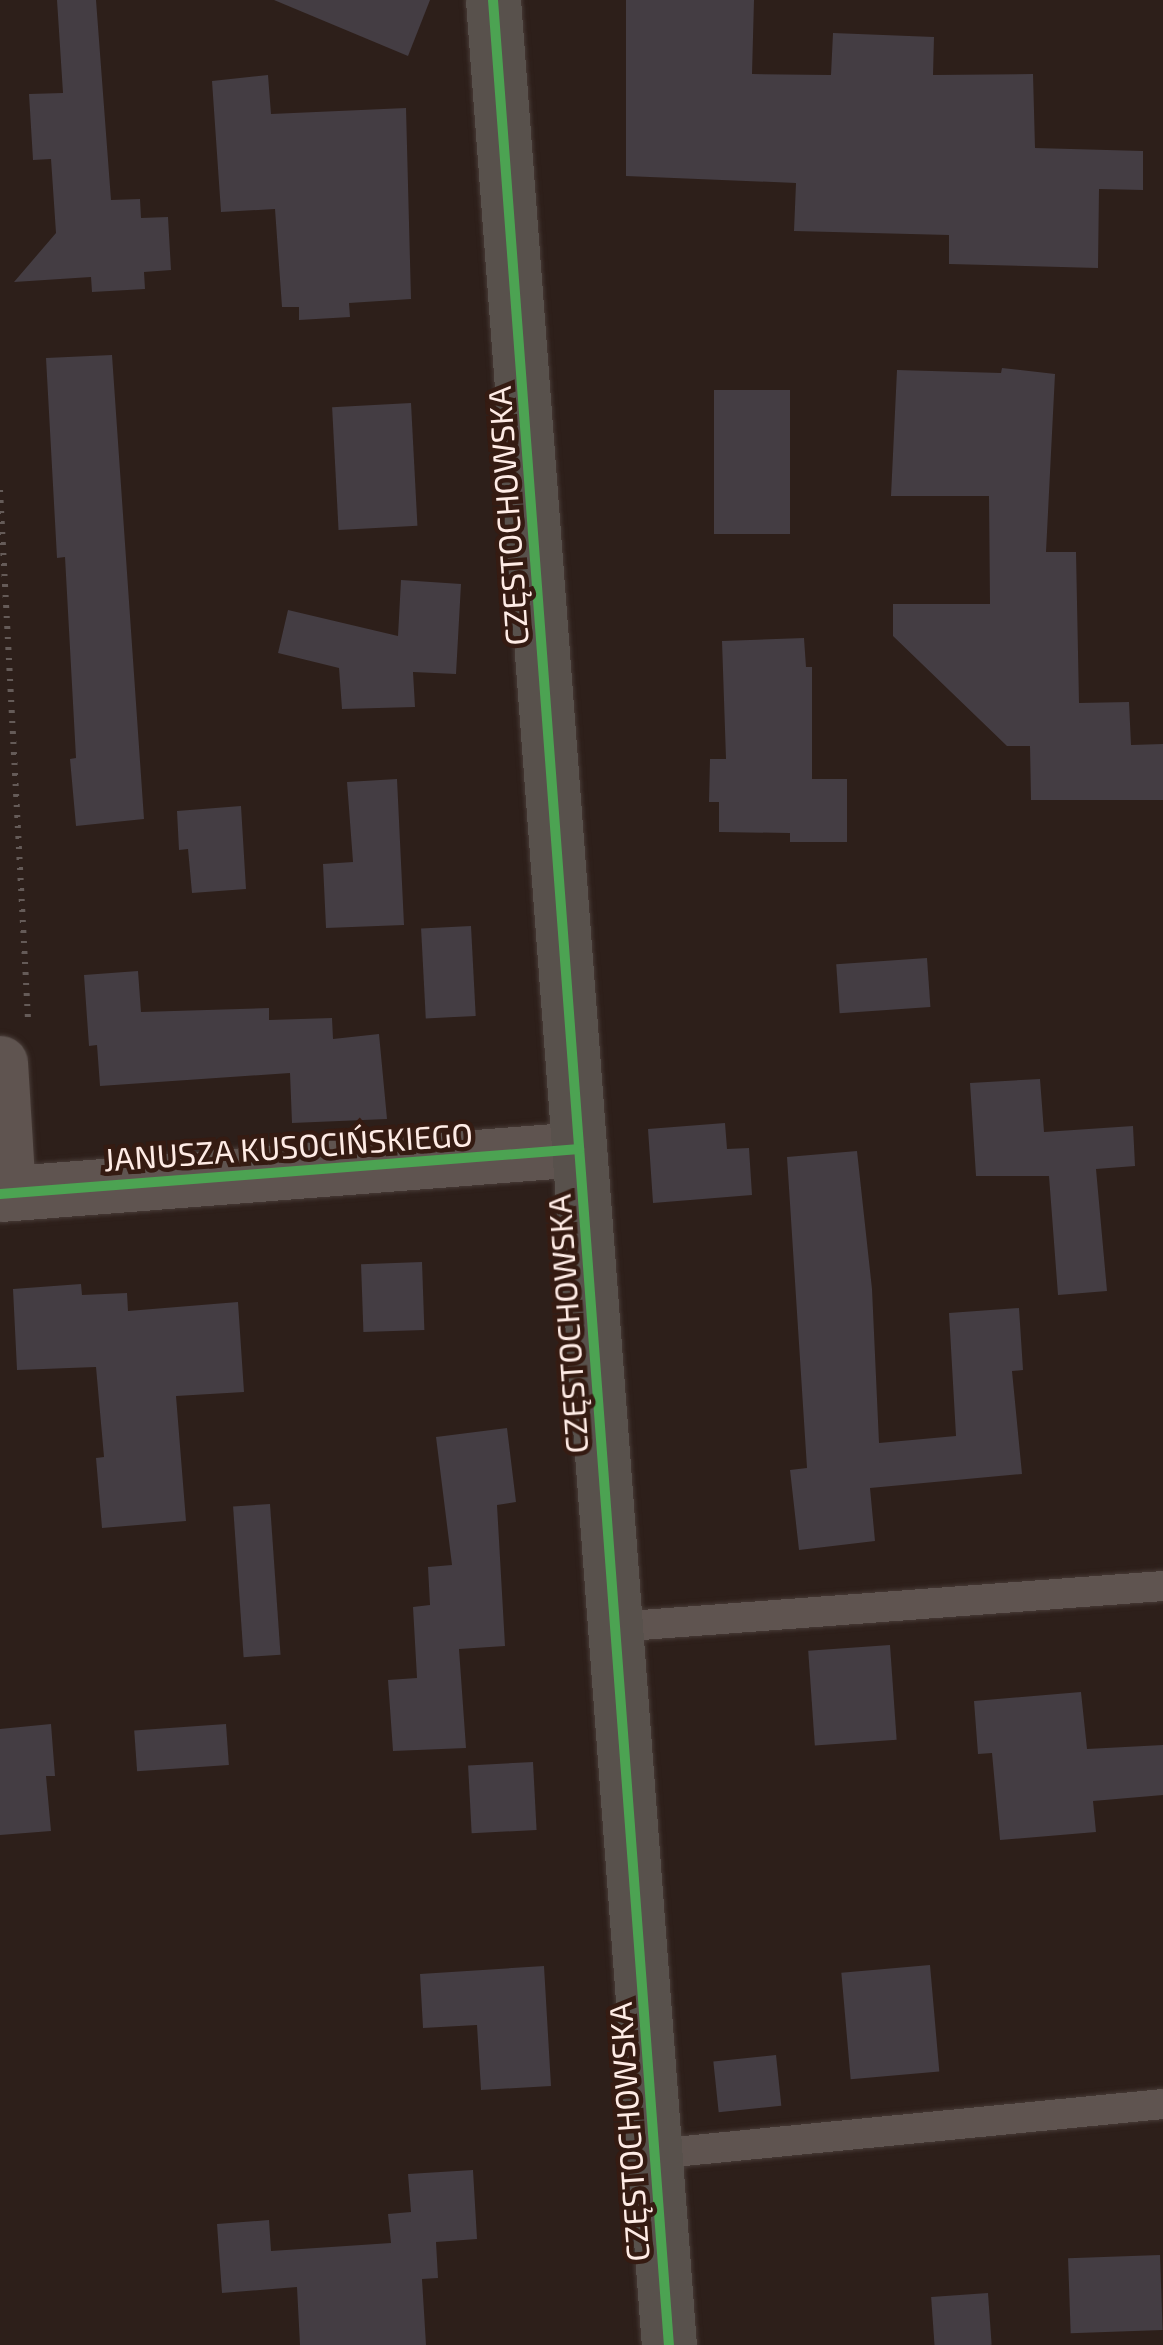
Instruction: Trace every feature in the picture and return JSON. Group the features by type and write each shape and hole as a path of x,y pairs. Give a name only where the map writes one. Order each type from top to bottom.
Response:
{"main road":[{"name":"CZĘSTOCHOWSKA","path":"493,0 669,2345"}],"street":[{"path":"4,1194 14,1045"},
{"name":"JANUSZA KUSOCIŃSKIEGO","path":"4,1194 579,1148"}],"lane":[{"path":"615,1626 1163,1586"},
{"path":"654,2154 1163,2104"}],"path":[{"path":"0,490 14,1045"}],"building":[{"path":"57,0 96,0 111,200 140,199 141,218 168,217 171,270 144,272 145,289 92,292 91,277 14,282 56,233 51,159 33,160 29,94 63,93"},
{"path":"274,0 430,0 408,56"},
{"path":"626,0 754,0 752,74 831,75 833,33 934,37 933,75 1033,74 1035,148 1143,151 1143,190 1099,189 1098,268 949,264 949,235 794,231 796,183 626,176"},
{"path":"268,75 271,114 406,108 411,299 349,303 350,317 299,320 299,307 282,307 275,209 221,212 212,81"},
{"path":"112,355 144,819 76,826 70,759 76,758 65,557 57,558 46,358"},
{"path":"1002,368 1055,374 1046,552 1076,552 1079,703 1129,702 1131,745 1163,744 1163,800 1031,800 1030,746 1007,746 893,636 893,604 990,604 989,496 891,496 897,370 1001,373"},
{"path":"714,390 790,390 790,534 714,534"},
{"path":"411,403 417,526 339,530 332,407"},
{"path":"401,580 461,584 456,674 413,672 415,707 342,709 339,668 278,653 288,610 398,636"},
{"path":"804,638 806,667 812,667 812,779 847,779 847,842 790,842 790,833 719,832 719,802 709,802 710,759 726,759 722,641"},
{"path":"397,779 404,925 326,928 323,864 353,862 347,782"},
{"path":"241,806 246,889 192,893 188,849 179,850 177,811"},
{"path":"471,926 476,1016 426,1018 421,929"},
{"path":"927,958 930,1007 840,1013 836,964"},
{"path":"138,971 141,1012 269,1008 269,1020 332,1018 333,1039 379,1034 387,1119 292,1123 290,1073 100,1086 97,1045 89,1046 84,975"},
{"path":"1040,1079 1044,1132 1133,1126 1135,1166 1096,1169 1107,1291 1058,1295 1049,1176 976,1176 970,1083"},
{"path":"725,1123 727,1149 749,1148 752,1195 653,1203 648,1129"},
{"path":"857,1151 872,1289 879,1443 956,1436 949,1313 1019,1308 1023,1370 1012,1371 1022,1474 870,1488 875,1541 799,1550 790,1470 807,1468 787,1157"},
{"path":"422,1262 424,1330 363,1332 361,1264"},
{"path":"81,1284 82,1295 127,1293 128,1311 238,1302 244,1392 176,1396 186,1521 102,1528 96,1458 104,1457 96,1367 17,1370 13,1289"},
{"path":"507,1428 516,1502 497,1505 505,1646 459,1649 466,1748 393,1751 388,1680 417,1678 413,1607 430,1605 428,1567 452,1565 436,1437"},
{"path":"270,1504 281,1655 244,1657 233,1507"},
{"path":"890,1645 897,1740 815,1745 808,1651"},
{"path":"1081,1692 1087,1749 1163,1745 1163,1795 1093,1801 1096,1832 1000,1840 992,1753 978,1754 974,1701"},
{"path":"51,1724 55,1776 46,1776 51,1831 0,1835 0,1729"},
{"path":"226,1724 229,1765 137,1771 134,1730"},
{"path":"533,1762 537,1830 472,1833 468,1765"},
{"path":"930,1965 939,2072 851,2079 841,1973"},
{"path":"544,1966 551,2086 481,2090 477,2025 423,2028 420,1974"},
{"path":"776,2055 781,2106 719,2112 713,2062"},
{"path":"473,2170 477,2239 436,2242 438,2278 422,2279 426,2345 300,2345 297,2287 222,2293 217,2224 269,2220 271,2251 391,2243 388,2214 411,2212 408,2174"},
{"path":"1160,2255 1163,2330 1071,2333 1068,2258"},
{"path":"988,2293 992,2345 934,2345 931,2297"}],"cycle path":[{"path":"493,0 669,2345"},
{"path":"0,1194 579,1149"}]}
